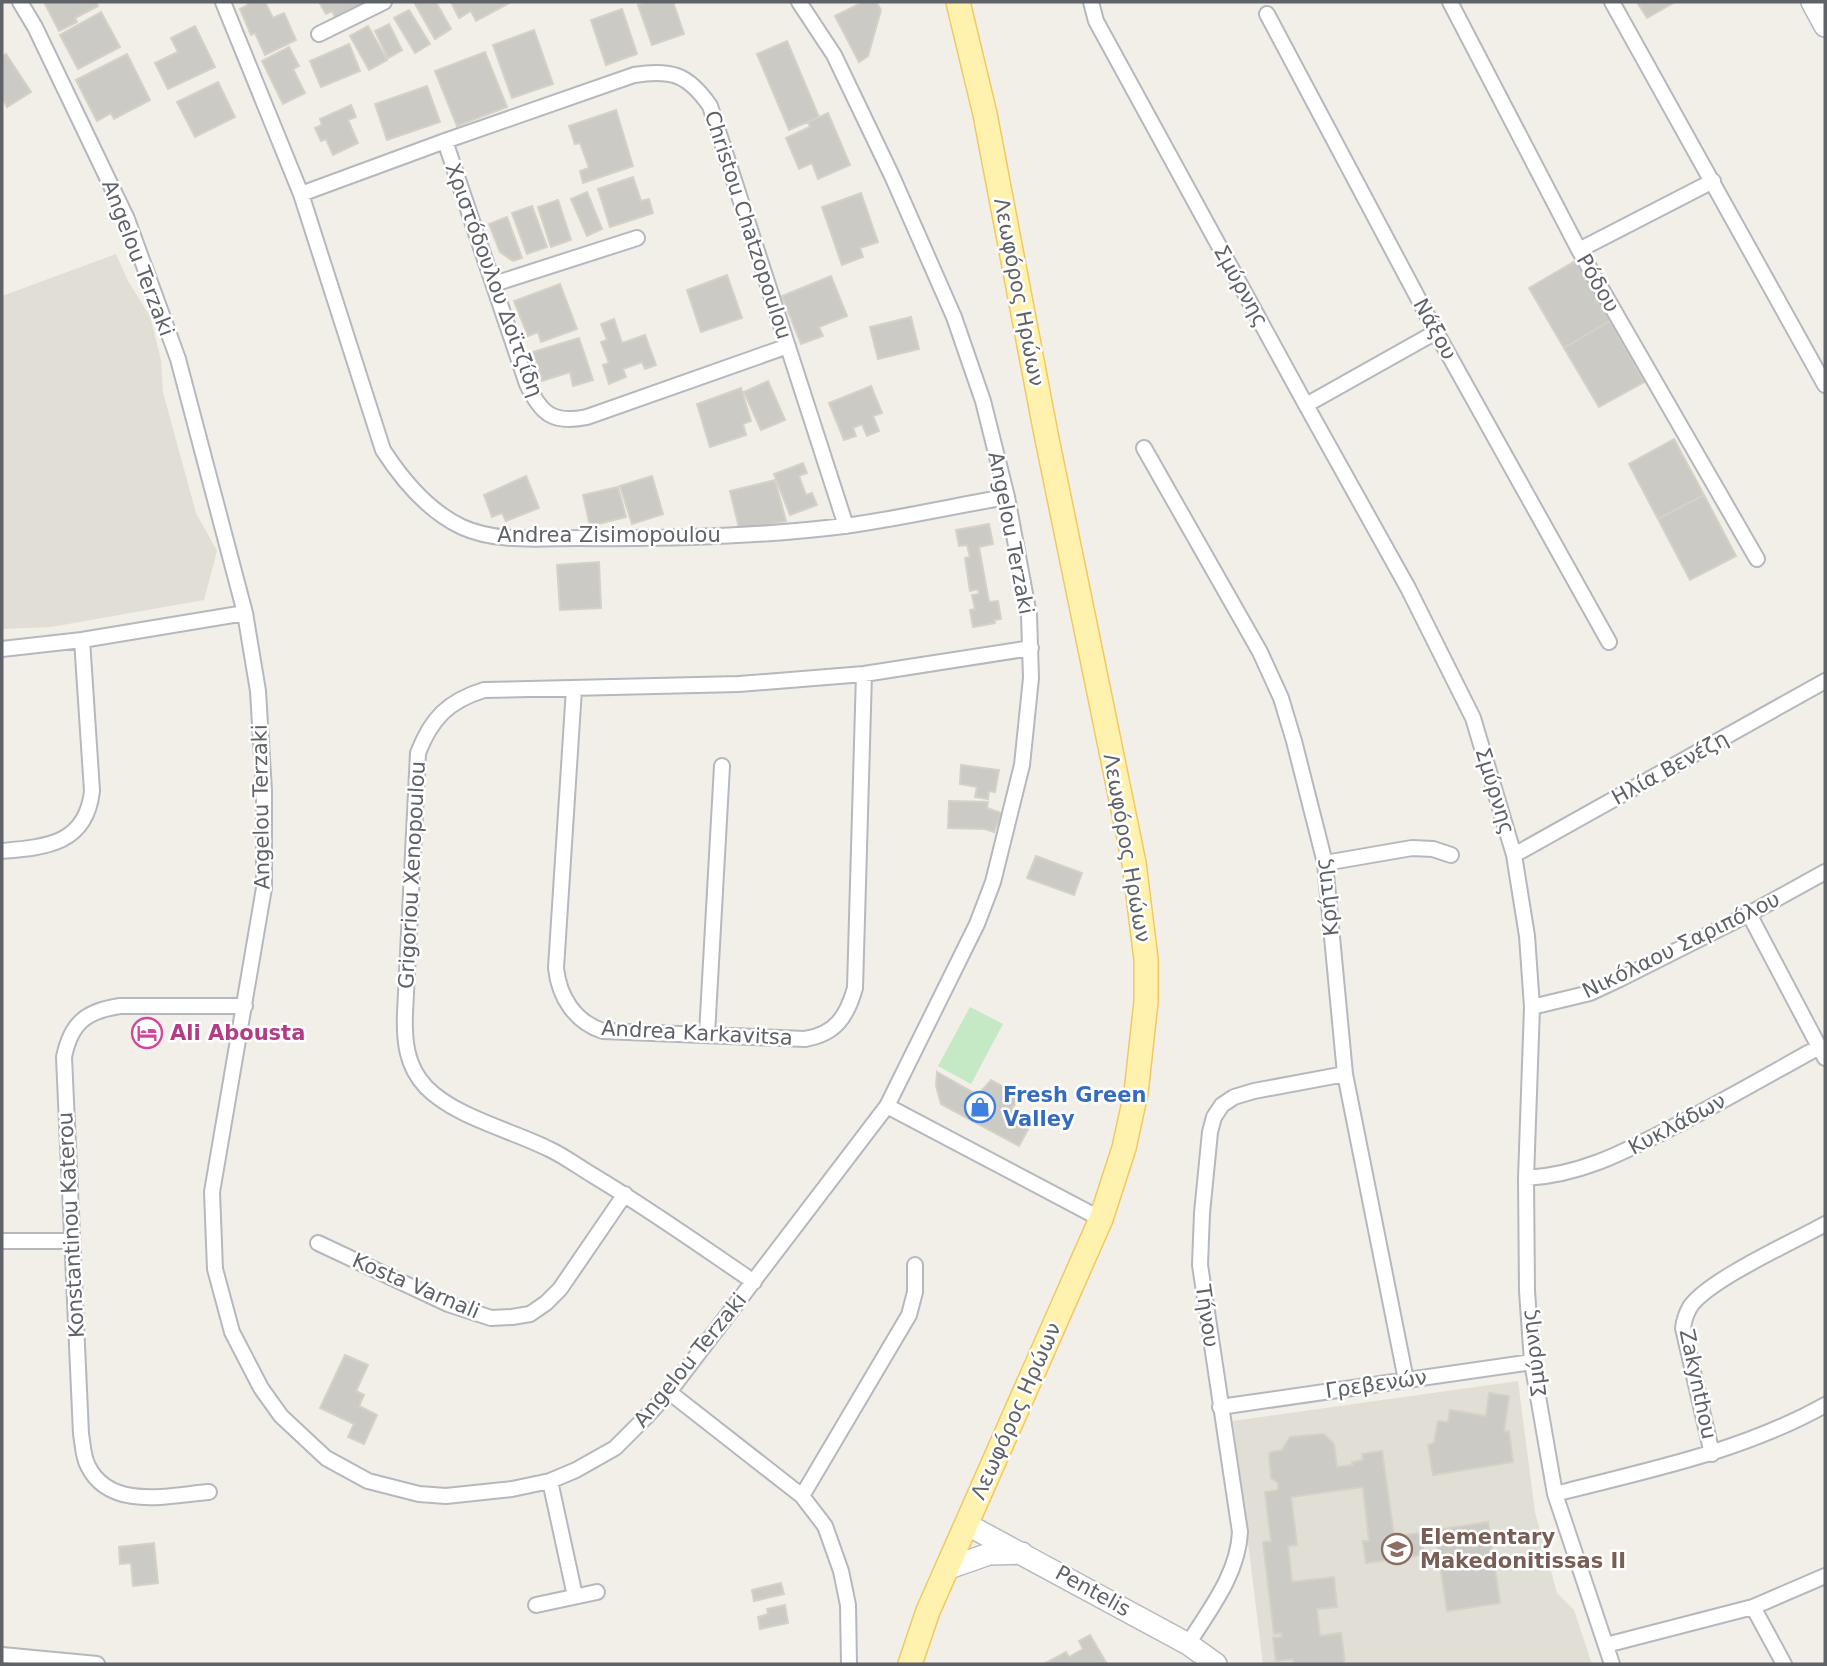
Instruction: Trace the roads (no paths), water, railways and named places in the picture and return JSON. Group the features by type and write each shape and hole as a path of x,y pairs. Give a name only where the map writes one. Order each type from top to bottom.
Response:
{"main road":[{"name":"Λεωφόρος Ηρώων","path":"910,1664 946,1569 1101,1219 1124,1148 1136,1093 1143,1044 1146,959 1134,863 1049,447 985,114 958,2"}],"street":[{"name":"Angelou Terzaki","path":"20,2 35,27 118,199 178,359 245,613 258,691 264,791 264,888 212,1192 215,1269 232,1332 261,1388 281,1416 326,1458 368,1481 419,1494 446,1496 512,1489 550,1481 576,1470 615,1448 668,1392 887,1106 977,924 993,882 1022,765 1031,678 1025,589 1007,497 983,401 954,317 931,262 839,65 813,20 799,2"},
{"name":"Andrea Zisimopoulou","path":"223,2 301,194 383,450 407,484 441,515 463,527 505,538 628,538 771,533 846,526 1007,497"},
{"path":"319,34 384,2"},
{"name":"Σμύρνης","path":"1091,2 1096,21 1408,588 1473,718 1514,855 1527,936 1532,1007 1526,1178 1527,1291 1532,1362 1555,1494 1612,1664"},
{"name":"Ρόδου","path":"1450,2 1579,250 1757,559"},
{"path":"1612,2 1825,385"},
{"path":"1812,2 1825,26"},
{"name":"Νάξου","path":"1267,13 1436,332 1609,642"},
{"name":"Christou Chatzopoulou","path":"301,194 634,75 672,74 692,83 710,106 846,526"},
{"name":"Χριστόδουλου Δοϊτζίδη","path":"445,141 533,396 550,416 562,419 587,417 788,346"},
{"path":"1579,250 1713,181"},
{"path":"494,284 637,238"},
{"path":"1306,405 1436,332"},
{"name":"Κρήτης","path":"1144,448 1222,580 1281,698 1325,863 1345,1074 1406,1380"},
{"path":"2,649 82,640 245,613"},
{"path":"2,851 50,844 75,831 88,816 92,791 82,640"},
{"name":"Grigoriou Xenopoulou","path":"754,1282 625,1194 550,1149 444,1101 426,1087 415,1071 404,1037 418,753 426,733 449,706 475,693 502,688 574,689 739,684 864,674 1031,648"},
{"name":"Andrea Karkavitsa","path":"574,689 556,968 563,995 582,1020 603,1031 805,1039 815,1038 837,1026 850,1005 855,988 864,674"},
{"name":"Ηλία Βενέζη","path":"1514,855 1825,681"},
{"path":"707,1034 722,766"},
{"path":"1325,863 1412,848 1433,849 1451,856"},
{"name":"Νικόλαου Σαριπόλου","path":"1532,1007 1590,993 1749,914 1825,872"},
{"path":"1749,914 1822,1053"},
{"name":"Konstantinou Katerou","path":"209,1492 136,1497 118,1494 96,1479 88,1466 81,1434 64,1057 72,1031 91,1014 103,1009 120,1006 245,1006"},
{"name":"Κυκλάδων","path":"1526,1178 1585,1168 1822,1053"},
{"name":"Τήνου","path":"1188,1644 1223,1588 1239,1543 1240,1532 1200,1265 1207,1150 1214,1117 1222,1105 1234,1097 1345,1074"},
{"path":"887,1106 1101,1219"},
{"name":"Kosta Varnali","path":"318,1243 448,1304 491,1318 512,1317 530,1314 561,1289 625,1194"},
{"name":"Zakynthou","path":"1712,1454 1683,1328 1685,1316 1690,1306 1712,1287 1825,1224"},
{"path":"2,1241 71,1241"},
{"path":"802,1496 909,1315 915,1293 915,1265"},
{"name":"Γρεβενών","path":"1220,1407 1532,1362"},
{"path":"668,1392 802,1496 825,1527 838,1558 848,1605 849,1664"},
{"path":"1555,1494 1712,1454 1799,1420 1825,1405"},
{"path":"550,1481 575,1596"},
{"name":"Pentelis","path":"966,1524 1188,1644 1216,1664"},
{"path":"946,1569 989,1554 1024,1553"},
{"path":"1606,1644 1753,1608 1825,1576"},
{"path":"536,1605 597,1592"},
{"path":"1753,1608 1784,1664"},
{"path":"2,1654 97,1664"}],"place":[{"name":"Ali Abousta","path":"147,1033"},
{"name":"Fresh Green Valley","path":"980,1107"},
{"name":"Elementary Makedonitissas II","path":"1397,1549"}]}
